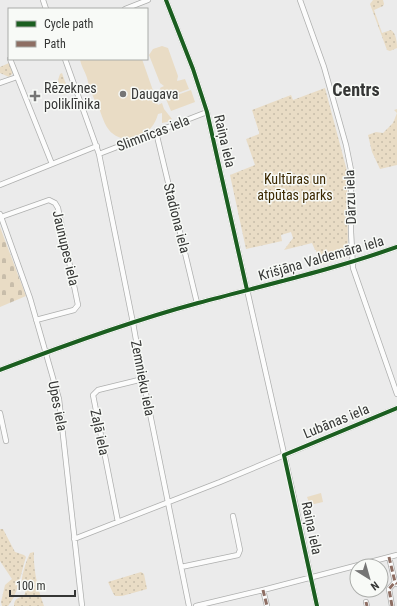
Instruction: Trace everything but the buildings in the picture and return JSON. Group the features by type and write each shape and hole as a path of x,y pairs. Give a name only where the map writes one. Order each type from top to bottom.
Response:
{"street":[{"path":"128,8 148,0"},
{"name":"Raiņa iela","path":"166,0 196,77 207,112 317,606"},
{"name":"Dārzu iela","path":"300,0 324,67 346,145 351,170 353,262 356,276 397,394"},
{"path":"10,60 52,164"},
{"name":"Zemnieku iela","path":"65,60 99,154 189,606"},
{"path":"0,83 17,77"},
{"name":"Slimnīcas iela","path":"99,154 207,112"},
{"name":"Stadiona iela","path":"156,132 198,303"},
{"name":"Slimnīcas iela","path":"0,185 96,146"},
{"name":"Jaunupes iela","path":"1,215 49,200 55,203 58,208 78,305 74,310 36,320"},
{"name":"Upes iela","path":"1,215 30,298 60,404 82,606"},
{"name":"Krišjāņa Valdemāra iela","path":"0,370 45,352 133,323 198,303 353,262 397,247"},
{"name":"Zaļā iela","path":"118,522 93,395 98,390 143,380"},
{"name":"Lubānas iela","path":"74,539 397,408"},
{"path":"0,413 6,441"},
{"path":"181,567 238,555 240,550 234,516"},
{"path":"196,606 397,555"},
{"path":"388,557 396,583 389,589 392,606"},
{"path":"263,590 267,606"}],"green space":[{"path":"373,0 383,0 383,6 374,10 382,33 391,30 395,35 397,48 390,51 387,50 370,4"},
{"path":"162,46 168,48 178,76 177,81 185,79 189,89 164,98 160,88 164,86 160,83 149,55 153,49"},
{"name":"Daugava","path":"80,60 142,60 158,105 162,103 164,109 172,119 162,123 162,113 158,114 151,128 146,133 134,139 121,138 115,135 105,124"},
{"path":"9,63 13,73 9,77 0,73 0,67"},
{"path":"62,73 69,93 63,95 58,80 60,74"},
{"name":"Kultūras un atpūtas parks","path":"325,88 347,171 348,257 320,265 316,250 312,243 284,250 293,238 291,232 281,235 282,241 246,249 230,175 255,165 246,139 259,134 252,110 291,95 293,100"},
{"path":"191,90 195,102 171,111 166,99"},
{"path":"397,113 397,165 380,169 372,152 368,135 376,132 383,133 393,123"},
{"path":"0,227 26,296 0,307"},
{"path":"343,242 344,256 327,260 323,248"},
{"path":"321,493 323,502 310,505 307,497"},
{"path":"0,529 3,529 15,552 26,557 17,590 8,606 2,606 1,602 5,585 12,579 0,561"},
{"path":"34,552 36,579 44,606 14,606 15,601 25,594 25,590 21,586 23,573 30,553"},
{"path":"141,572 144,574 147,589 122,596 115,596 108,582"}],"marked path":[{"path":"389,557 395,582 397,584"},
{"path":"392,606 389,589 395,582"},
{"path":"263,590 267,606"},
{"path":"366,602 367,606"}],"cycle path":[{"path":"166,0 193,69 207,112 247,290"},
{"path":"0,370 148,318 198,303 323,270 397,247"},
{"path":"317,606 284,455 397,408"}],"place":[{"name":"Daugava","path":"123,94"},
{"name":"Rēzeknes poliklīnika","path":"35,96"}],"district":[{"name":"Centrs","path":"356,90"}]}
